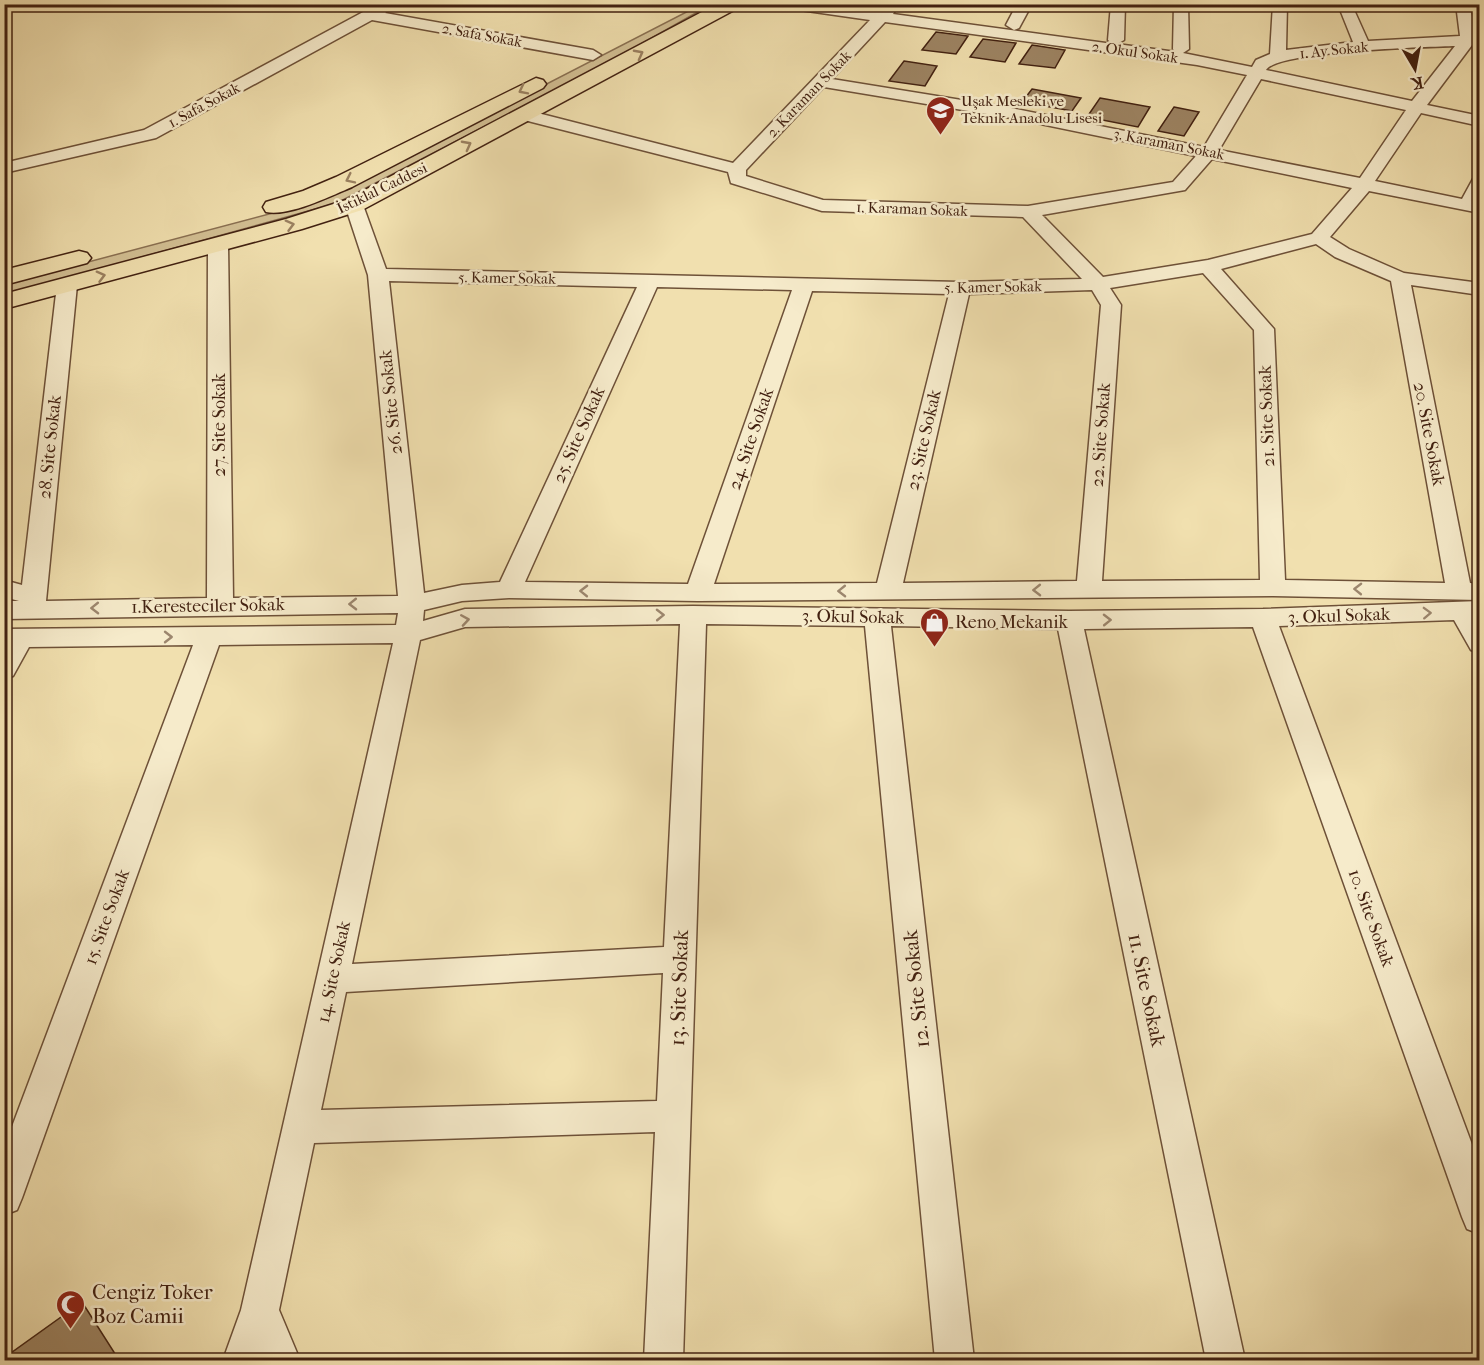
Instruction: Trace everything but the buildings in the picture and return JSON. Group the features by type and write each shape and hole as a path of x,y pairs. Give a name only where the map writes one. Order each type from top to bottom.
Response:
{"main road":[{"name":"İstiklal Caddesi","path":"4,302 326,215 354,205 732,4"},
{"name":"İstiklal Caddesi","path":"250,214 311,196 344,182 635,33"},
{"path":"4,278 94,254"}],"street":[{"name":"1. Safa Sokak","path":"4,168 150,134 390,4"},
{"name":"2. Okul Sokak","path":"786,4 1014,25 1181,49 1260,68 1421,101 1479,110"},
{"name":"2. Okul Sokak","path":"860,4 885,14 1260,68"},
{"path":"1014,25 1025,4"},
{"path":"1116,40 1118,4"},
{"path":"1181,4 1181,49"},
{"path":"1278,56 1280,4"},
{"path":"1349,4 1348,12 1362,46"},
{"path":"1463,4 1474,40 1421,101 1364,185 1319,238 1342,253 1400,278 1479,289"},
{"name":"2. Karaman Sokak","path":"737,169 885,14"},
{"name":"2. Safa Sokak","path":"372,15 593,55"},
{"name":"1. Ay Sokak","path":"1260,68 1278,56 1362,46 1474,40"},
{"name":"1. Karaman Sokak","path":"526,115 737,169 737,179 822,206 1028,213 1179,186 1210,152 1260,68"},
{"name":"3. Karaman Sokak","path":"822,82 1011,113 1474,207"},
{"name":"2. Okul Sokak","path":"1421,101 1479,120"},
{"path":"1474,207 1479,181"},
{"name":"26. Site Sokak","path":"354,205 378,275 410,619"},
{"name":"22. Site Sokak","path":"1028,213 1098,284 1111,305 1089,589"},
{"name":"5. Kamer Sokak","path":"378,275 960,288 1098,284 1208,266 1319,238"},
{"name":"27. Site Sokak","path":"218,244 220,605"},
{"name":"21. Site Sokak","path":"1208,266 1264,329 1273,588"},
{"name":"20. Site Sokak","path":"1400,278 1479,644"},
{"name":"25. Site Sokak","path":"509,590 650,280"},
{"name":"28. Site Sokak","path":"33,603 67,285"},
{"name":"24. Site Sokak","path":"696,604 804,285"},
{"name":"23. Site Sokak","path":"883,604 960,288"},
{"path":"4,588 33,603"},
{"name":"3. Okul Sokak","path":"410,619 465,618 696,604 883,604 1089,589 1273,588 1470,601"},
{"name":"3. Okul Sokak","path":"410,619 462,593 509,590 696,604"},
{"name":"3. Okul Sokak","path":"883,604 1069,620 1263,618 1470,601"},
{"name":"1.Keresteciler Sokak","path":"4,610 33,603 220,605 410,619"},
{"name":"13. Site Sokak","path":"664,1360 696,604"},
{"name":"12. Site Sokak","path":"883,604 954,1360"},
{"name":"10. Site Sokak","path":"1263,618 1479,1217"},
{"name":"1.Keresteciler Sokak","path":"13,638 209,637 410,619"},
{"name":"14. Site Sokak","path":"242,1360 260,1310 410,619"},
{"name":"11. Site Sokak","path":"1069,620 1225,1360"},
{"name":"15. Site Sokak","path":"4,1198 209,637"},
{"path":"4,669 13,638"},
{"path":"333,979 680,959"},
{"path":"301,1127 674,1116"},
{"path":"260,1310 281,1360"}],"shaded area":[{"path":"700,5 710,5 620,56 337,203 5,295 5,284 307,204 467,125"}],"place":[{"name":"Uşak Mesleki ve Teknik Anadolu Lisesi","path":"940,136"},
{"name":"Reno Mekanik","path":"934,648"},
{"name":"Cengiz Toker Boz Camii","path":"71,1330"}]}
